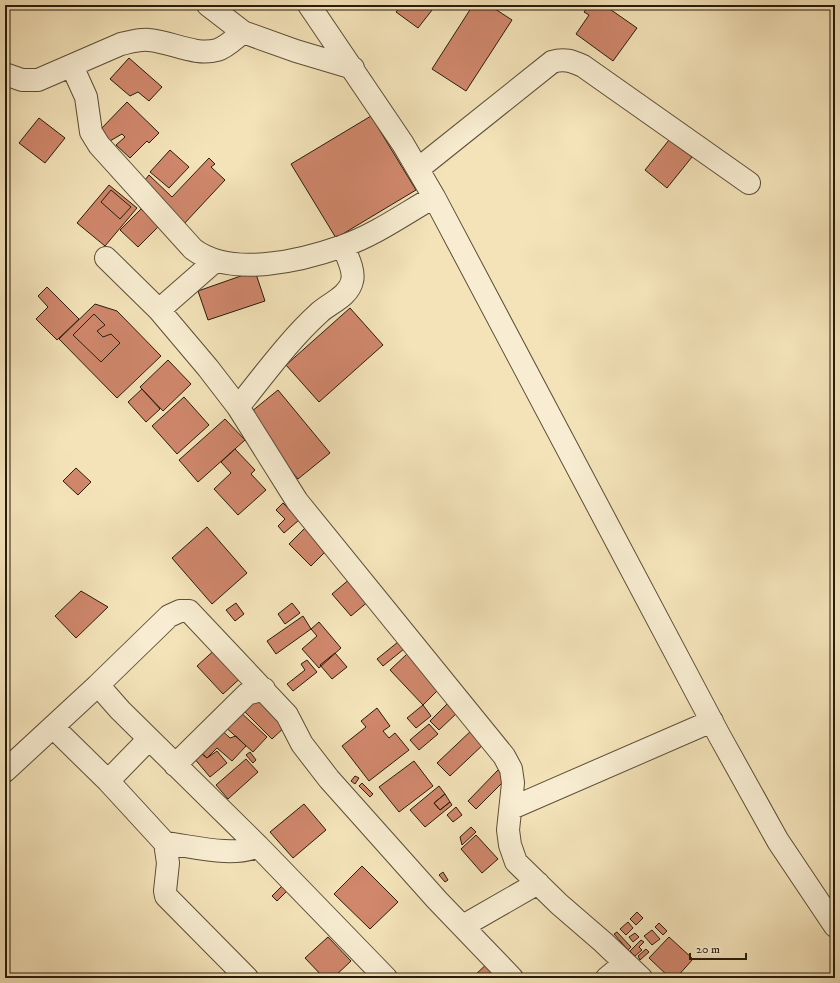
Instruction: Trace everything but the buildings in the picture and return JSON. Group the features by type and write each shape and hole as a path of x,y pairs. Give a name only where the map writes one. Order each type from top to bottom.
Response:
{"street":[{"path":"208,5 243,32 296,51 353,68"},
{"path":"309,5 403,144 434,197 712,721 778,841 835,926"},
{"path":"5,74 22,80 38,80 121,44 134,41 149,40 209,51 219,49 228,44 243,32"},
{"path":"418,169 552,62 561,59 571,60 583,66 749,183"},
{"path":"72,66 86,97 91,132 99,146 193,248 203,256 215,261 231,264 279,262 343,246 371,233 434,197"},
{"path":"238,407 294,339 320,312 346,292 352,281 351,270 343,246"},
{"path":"106,258 159,310 208,368 238,407 297,501 504,756 511,769 513,783 512,808 508,830 510,845 516,862 559,904 641,978"},
{"path":"159,310 215,261"},
{"path":"5,770 98,685 169,616 180,611 189,611 287,715 302,744 329,779 512,978"},
{"path":"98,685 149,739 258,846 386,978"},
{"path":"175,765 247,694 264,689"},
{"path":"512,808 712,721"},
{"path":"53,727 108,781 165,843 168,854 165,891 166,896 247,978"},
{"path":"108,781 149,739"},
{"path":"165,843 189,846 204,851 245,850 258,846"},
{"path":"463,926 538,883"},
{"path":"607,978 625,962"}]}
